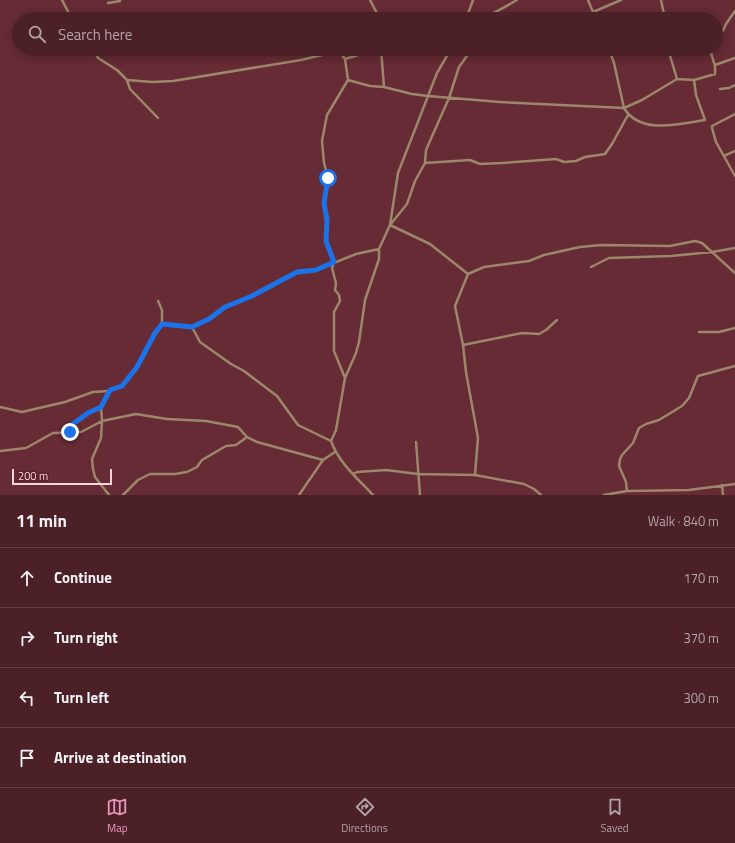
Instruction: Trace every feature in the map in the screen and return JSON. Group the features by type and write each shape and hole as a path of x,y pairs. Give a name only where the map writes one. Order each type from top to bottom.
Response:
{"street":[{"path":"62,0 68,12"},
{"path":"370,0 376,12"},
{"path":"469,12 473,0"},
{"path":"497,12 516,0"},
{"path":"588,0 593,12 621,0"},
{"path":"661,0 664,12"},
{"path":"108,3 120,1"},
{"path":"723,30 735,11"},
{"path":"97,56 117,70 127,80 130,89 158,118"},
{"path":"127,80 152,82 174,81 318,56"},
{"path":"342,56 348,80 327,115 322,141 324,163 328,178 324,203 327,220 326,241 334,262 332,268 336,283 335,290 339,294 340,301 334,312 334,351 345,378"},
{"path":"344,59 355,56"},
{"path":"382,56 384,87"},
{"path":"390,225 398,173 437,73 447,56"},
{"path":"331,441 336,430 345,378 359,342 365,300 379,259 379,249 390,225 407,204 415,181 425,163 426,150 449,98 459,67 467,56"},
{"path":"612,56 624,108 628,115 653,126 671,126 705,120 696,95 694,80"},
{"path":"670,56 677,79"},
{"path":"348,80 370,86 384,87 412,94 428,96 500,102 624,108 642,100 677,79 694,80 715,74 715,66 712,56"},
{"path":"715,66 735,58"},
{"path":"720,89 729,88 735,85"},
{"path":"735,114 712,126 716,142 735,176"},
{"path":"425,163 470,160 480,164 556,159 564,162 576,161 584,157 605,154 628,115"},
{"path":"724,156 735,151"},
{"path":"390,225 430,244 468,274"},
{"path":"475,475 478,438 455,306 468,274 484,267 529,261 544,255 580,247 601,245 670,246 695,241 702,243 735,273"},
{"path":"591,267 609,258 671,256 735,248"},
{"path":"162,324 192,327 209,319 225,307 252,296 297,272 316,270 356,254 379,249"},
{"path":"0,407 22,412 65,402 93,392 110,390 122,386 137,367 155,333 162,324 162,310 158,301"},
{"path":"463,345 522,333 539,334 557,320"},
{"path":"192,327 200,342 231,364 244,370 277,396 298,425 331,441 335,452 345,467 373,495"},
{"path":"699,332 720,332 735,328"},
{"path":"627,491 626,482 619,466 620,459 633,443 639,428 659,420 682,406 689,398 698,376 735,366"},
{"path":"108,495 95,477 92,459 102,438 101,407 110,390"},
{"path":"70,432 66,429 88,413 101,407"},
{"path":"0,451 26,448 53,433 81,432 102,422 136,414 167,419 206,421 238,427 247,437 264,445 323,460"},
{"path":"123,495 138,480 150,474 175,474 187,472 197,467 202,460 226,446 236,445 247,437"},
{"path":"416,442 420,495"},
{"path":"299,495 323,460 335,452"},
{"path":"353,474 357,472 386,470 418,474 475,475 524,484 534,489 541,495"},
{"path":"604,495 627,491 689,490 735,484"},
{"path":"722,485 723,495"}],"route":[{"path":"70,432 66,429 97,407 101,407 110,390 122,386 137,367 155,333 162,324 165,323 192,327 209,319 225,307 252,296 297,272 316,270 334,262 326,241 327,220 324,211 324,203 328,188 328,178"}]}
